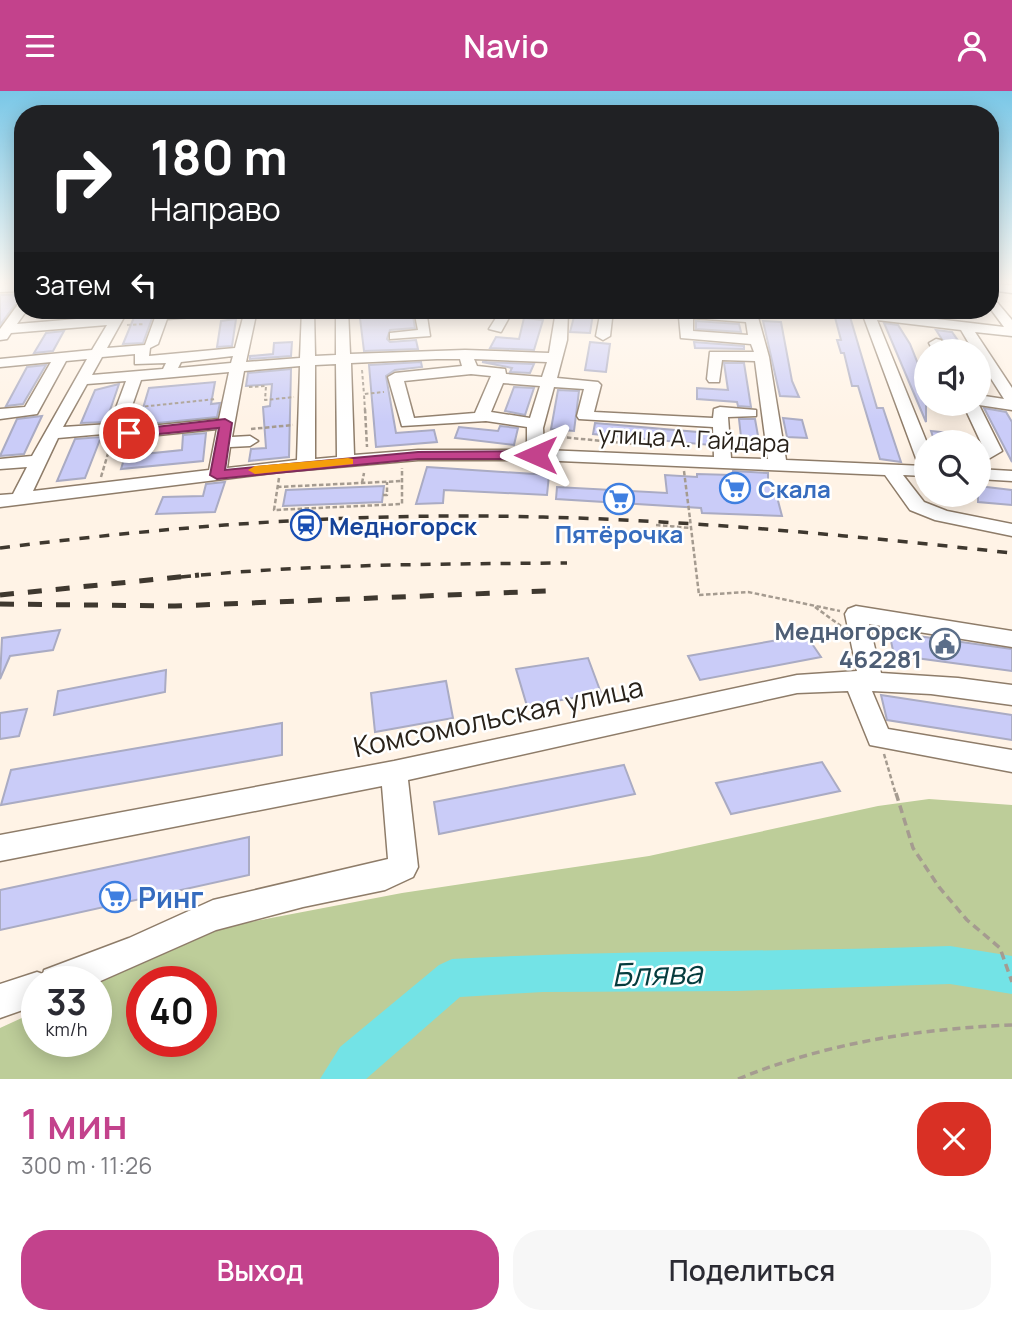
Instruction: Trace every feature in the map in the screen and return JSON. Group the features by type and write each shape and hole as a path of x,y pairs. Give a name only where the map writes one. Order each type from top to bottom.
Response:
{"street":[{"path":"2,335 37,330"},
{"path":"21,497 81,380 111,330"},
{"path":"151,344 155,330"},
{"path":"217,475 231,393 247,330"},
{"path":"306,465 307,330"},
{"path":"342,330 346,462"},
{"path":"395,335 425,333 424,330"},
{"path":"536,455 533,444 536,424 555,358 559,330"},
{"path":"603,330 603,336"},
{"path":"686,330 686,335 756,340"},
{"path":"754,330 762,357 778,467"},
{"path":"875,330 914,430"},
{"path":"967,330 1012,400"},
{"path":"0,363 144,349 140,361 243,351"},
{"path":"81,380 238,367 465,354 555,358"},
{"path":"465,354 471,370"},
{"path":"714,379 715,355 762,357"},
{"path":"0,414 31,411 61,358"},
{"path":"169,374 175,358"},
{"path":"482,415 500,372 471,370 395,377 408,423 443,422 482,415 536,424"},
{"path":"116,428 135,377"},
{"path":"498,378 593,384 585,416 720,417 750,413"},
{"path":"991,402 1012,405"},
{"path":"691,410 720,417"},
{"path":"720,417 723,464"},
{"path":"443,422 452,455"},
{"path":"53,433 116,428 129,433 223,433 250,441"},
{"path":"991,454 991,443 1012,445"},
{"name":"улица А. Гайдара","path":"0,501 280,467 452,455 536,455 914,471"},
{"path":"0,464 40,461"},
{"path":"891,471 914,502"},
{"path":"991,475 1012,476"},
{"path":"920,507 943,516 1012,530"},
{"path":"924,507 1012,520"},
{"path":"1012,639 850,622 879,738 1012,761"},
{"name":"Комсомольская улица","path":"0,848 394,772 797,684 864,680 961,686 1012,695"},
{"path":"97,966 213,915 303,892 385,876 403,867 394,772"},
{"path":"0,1001 21,994"}],"path":[{"path":"361,359 367,451"},
{"path":"122,412 266,386 265,400 299,397"},
{"path":"364,394 401,391"},
{"path":"223,433 306,424"},
{"path":"100,480 116,428"},
{"path":"280,467 274,510 402,504 402,457"},
{"path":"277,487 402,481"},
{"path":"383,495 387,495 387,482"},
{"path":"687,498 699,595 748,592 813,605 850,622"},
{"path":"656,526 691,528"},
{"path":"813,605 850,622"},
{"path":"879,738 913,848 939,887 967,921 1000,948 1012,982"},
{"path":"738,1079 803,1053 951,1026 1012,1025"}],"green space":[{"path":"929,799 1012,805 1012,1079 0,1079 0,1028 21,1018 21,1057 112,1057 112,976 126,969 126,1057 217,1057 217,966 133,966 214,929 402,893 649,856 878,806"}],"building":[{"path":"129,330 148,330 143,343 123,344"},
{"path":"220,330 234,330 232,346 217,347"},
{"path":"361,330 390,330 387,339 390,342 416,340 418,349 364,351"},
{"path":"521,330 540,330 534,350 490,348 496,337 519,339"},
{"path":"570,330 590,330 590,333"},
{"path":"765,330 783,330 792,381 799,397 780,396"},
{"path":"838,330 854,330 877,408 883,408 901,462 880,459 858,386 852,386 844,353 841,353 837,340 841,340"},
{"path":"887,330 901,330 914,354 914,394"},
{"path":"936,330 937,330 952,332 957,339 942,339"},
{"path":"64,331 53,351 34,353 46,333"},
{"path":"292,342 291,356 250,359 250,356 273,354 274,343"},
{"path":"590,342 610,344 606,372 585,370"},
{"path":"694,342 744,346 744,349 695,348"},
{"path":"421,362 422,367 395,370 386,376 396,433 434,430 437,442 376,447 369,365"},
{"path":"482,362 534,364 530,373 510,372 512,368"},
{"path":"724,363 744,363 751,407 738,406 737,402 697,399 697,388 728,390"},
{"path":"46,365 23,404 6,406 27,367"},
{"path":"291,369 289,457 249,461 251,449 266,448 263,407 270,406 272,384 246,386 248,373"},
{"path":"215,382 211,404 220,403 217,417 138,425 149,388"},
{"path":"119,384 106,422 81,423 95,390"},
{"path":"514,387 534,388 525,415 505,411"},
{"path":"558,390 579,391 574,431 551,429"},
{"path":"991,409 1006,412 1012,422 1012,462 988,416 991,416"},
{"path":"42,416 24,454 0,456 17,419"},
{"path":"783,418 802,420 807,438 787,437"},
{"path":"739,419 755,419 760,447 742,446"},
{"path":"595,423 709,433 710,445 593,434"},
{"path":"500,426 518,428 514,445 455,438 459,427 498,431"},
{"path":"206,433 203,461 121,469 125,456 182,450 183,435"},
{"path":"101,437 85,478 57,481 75,439"},
{"path":"427,467 549,475 547,495 444,490 443,503 416,504"},
{"path":"733,471 768,473 768,483 776,493 782,516 702,513 701,508 556,499 557,487 667,493 665,475 732,475"},
{"path":"225,482 215,512 156,514 163,497 203,496 206,484"},
{"name":"Медногорск","path":"384,486 382,502 283,506 286,490"},
{"path":"991,488 1012,490 1012,505 991,503"},
{"path":"60,630 53,650 10,656 0,679 2,638"},
{"path":"889,632 1012,649 1012,671 894,655"},
{"path":"806,635 821,657 700,680 688,656"},
{"path":"588,658 601,693 527,706 516,669"},
{"path":"166,670 165,692 54,715 58,691"},
{"path":"446,681 453,718 375,732 371,693"},
{"path":"881,695 1012,715 1012,740 887,720"},
{"path":"27,709 19,736 0,739 0,713"},
{"path":"282,723 282,755 1,805 11,770"},
{"path":"822,762 840,791 731,814 716,783"},
{"path":"624,765 635,794 439,834 434,802"},
{"path":"249,837 249,875 0,930 0,890"}],"waterway":[{"name":"Блява","path":"341,1079 354,1061 452,978 543,973 736,972 950,965 1012,975"}],"railway":[{"path":"0,548 271,522 475,516 602,519 719,526 1012,553"},
{"path":"181,577 326,567 567,563"},
{"path":"0,595 199,575"},
{"path":"0,604 175,606 547,591"}],"slow traffic":[{"path":"255,470 348,462"}],"place":[{"name":"Скала","path":"735,488"},
{"name":"Пятёрочка","path":"619,499"},
{"name":"Медногорск","path":"306,525"},
{"name":"Медногорск 462281","path":"945,644"},
{"name":"Ринг","path":"115,897"}],"route":[{"path":"129,433 225,423 217,475 418,456 536,455"}]}
